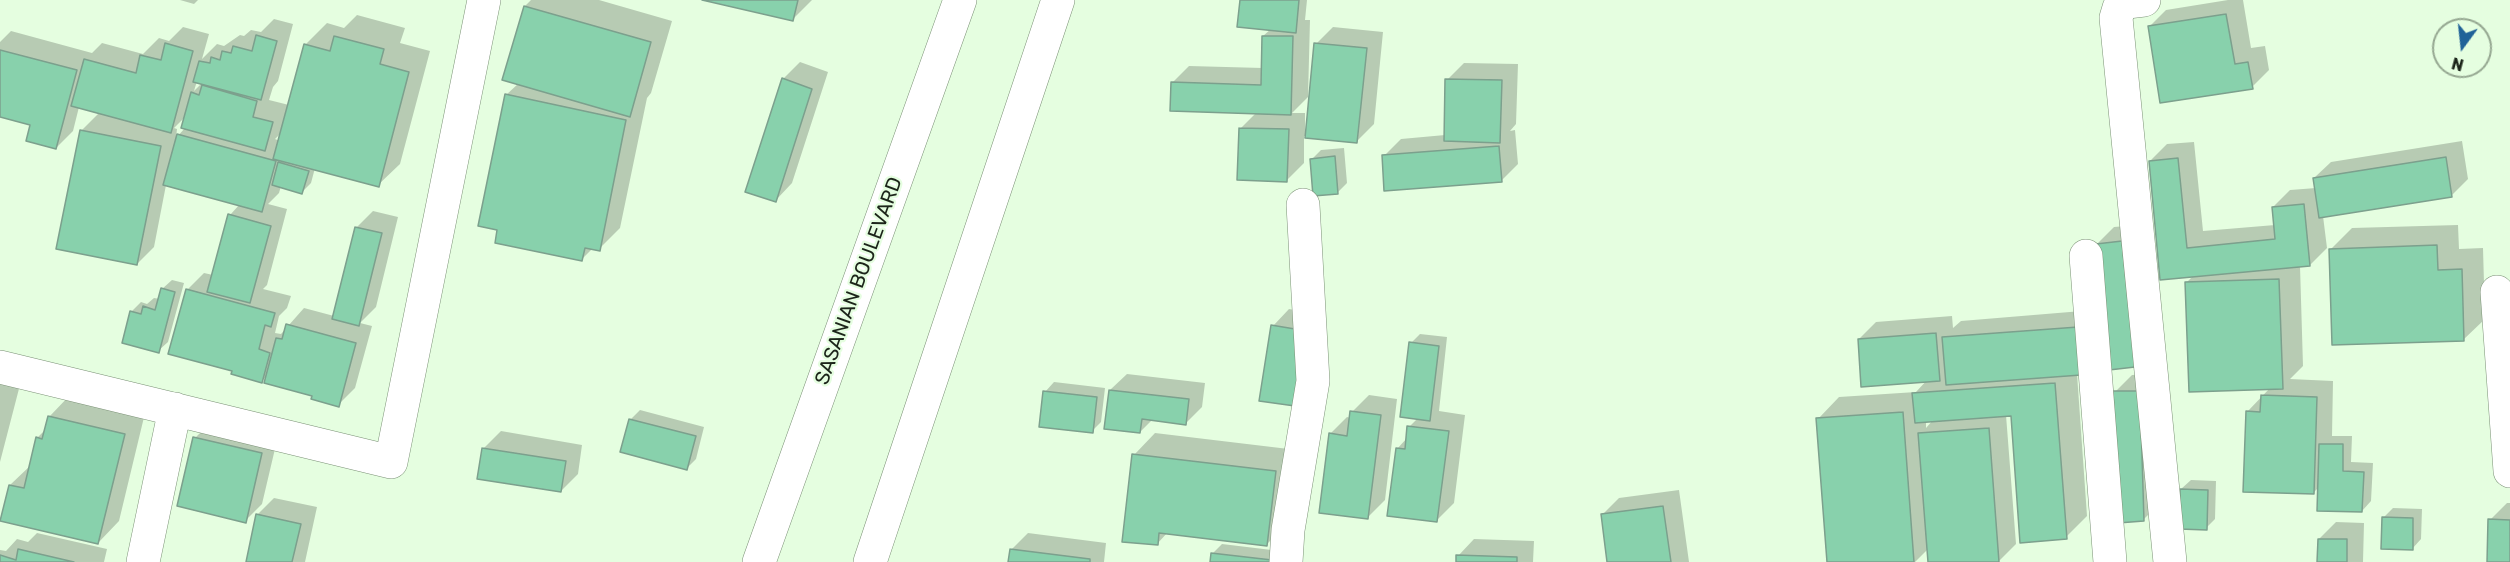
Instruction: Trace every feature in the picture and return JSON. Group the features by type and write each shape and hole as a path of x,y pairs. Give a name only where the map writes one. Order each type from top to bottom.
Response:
{"main road":[{"path":"0,367 391,462 484,0"},
{"name":"SASANIAN BOULEVARD","path":"759,562 960,0"},
{"path":"870,562 1058,0"},
{"path":"2144,0 2127,2 2119,8 2116,18 2169,562"},
{"path":"1286,562 1288,530 1313,381 1303,205"},
{"path":"2086,256 2110,562"},
{"path":"2497,292 2510,471"},
{"path":"143,562 175,409"}],"building":[{"path":"702,0 798,0 793,21"},
{"path":"1240,0 1299,0 1296,33 1237,27"},
{"path":"524,6 651,42 630,117 502,80"},
{"path":"2226,14 2235,64 2248,62 2253,89 2160,103 2148,26"},
{"path":"256,35 277,41 261,100 193,82 199,61 210,63 211,57 220,60 222,51 231,53 233,46 252,51"},
{"path":"334,36 384,49 380,64 409,72 379,187 273,159 304,44 330,51"},
{"path":"1262,36 1293,36 1291,115 1170,111 1171,82 1261,85"},
{"path":"165,43 193,51 171,133 71,106 84,59 136,73 140,55 161,60"},
{"path":"1314,43 1367,48 1357,143 1305,138"},
{"path":"0,50 77,70 56,149 26,141 30,125 0,117"},
{"path":"782,78 812,89 776,202 745,192"},
{"path":"1445,79 1502,80 1500,143 1444,141"},
{"path":"202,85 257,101 253,117 273,122 265,151 181,128 191,92 199,95"},
{"path":"505,94 626,120 600,251 585,248 582,261 495,243 497,230 478,226"},
{"path":"1239,128 1289,129 1287,182 1237,180"},
{"path":"80,130 161,146 137,265 56,249"},
{"path":"177,134 276,161 262,212 163,185"},
{"path":"1499,146 1502,182 1384,191 1382,155"},
{"path":"1335,156 1338,194 1313,196 1310,159"},
{"path":"2446,157 2452,197 2319,218 2313,178"},
{"path":"2178,158 2187,248 2275,239 2272,207 2304,204 2310,266 2160,280 2149,161"},
{"path":"278,162 309,171 302,194 272,185"},
{"path":"228,214 271,226 250,303 207,292"},
{"path":"355,227 382,233 359,326 332,319"},
{"path":"2122,241 2135,367 2109,370 2096,244"},
{"path":"2437,245 2438,270 2462,269 2464,341 2332,345 2329,249"},
{"path":"2279,279 2283,389 2189,392 2185,282"},
{"path":"161,288 175,292 159,353 122,343 130,311 141,314 143,306 155,310"},
{"path":"186,289 275,313 271,327 265,325 259,349 270,353 262,383 231,374 232,371 168,354"},
{"path":"286,324 356,343 339,407 311,399 312,396 264,383 276,338 282,339"},
{"path":"1271,325 1307,331 1295,406 1259,401"},
{"path":"2078,327 2081,375 1946,385 1942,337"},
{"path":"1936,333 1940,381 1861,387 1858,339"},
{"path":"1409,342 1439,346 1430,421 1400,417"},
{"path":"2055,383 2067,539 2020,543 2011,416 1915,423 1912,393"},
{"path":"1109,390 1189,399 1186,425 1142,419 1140,433 1104,429"},
{"path":"1043,391 1097,397 1093,433 1039,427"},
{"path":"2113,391 2140,391 2144,521 2118,523"},
{"path":"2261,395 2317,397 2314,494 2243,492 2246,411 2260,412"},
{"path":"1350,411 1381,415 1368,519 1319,513 1329,433 1347,436"},
{"path":"1903,412 1914,562 1827,562 1816,418"},
{"path":"48,416 125,434 98,544 0,521 9,485 24,488 36,437 42,439"},
{"path":"629,419 696,436 687,470 620,452"},
{"path":"1407,426 1449,431 1437,522 1387,516 1396,448 1405,449"},
{"path":"1989,428 1999,562 1928,562 1918,433"},
{"path":"193,437 262,453 246,523 177,506"},
{"path":"2319,444 2343,444 2343,471 2364,472 2362,512 2317,511"},
{"path":"482,448 566,461 561,492 477,479"},
{"path":"1132,454 1276,471 1267,546 1159,533 1158,545 1122,542"},
{"path":"2180,489 2208,490 2207,530 2179,529"},
{"path":"1663,506 1671,562 1607,562 1601,514"},
{"path":"256,514 301,524 292,562 246,562"},
{"path":"2382,517 2413,518 2413,550 2381,549"},
{"path":"2488,519 2510,520 2510,562 2487,562"},
{"path":"2318,539 2347,539 2347,562 2317,562"},
{"path":"18,549 74,562 0,562 0,555 16,560"},
{"path":"1010,549 1090,559 1090,562 1008,562"},
{"path":"1211,553 1272,560 1272,562 1210,562"},
{"path":"1456,555 1517,557 1517,562 1456,562"}]}
